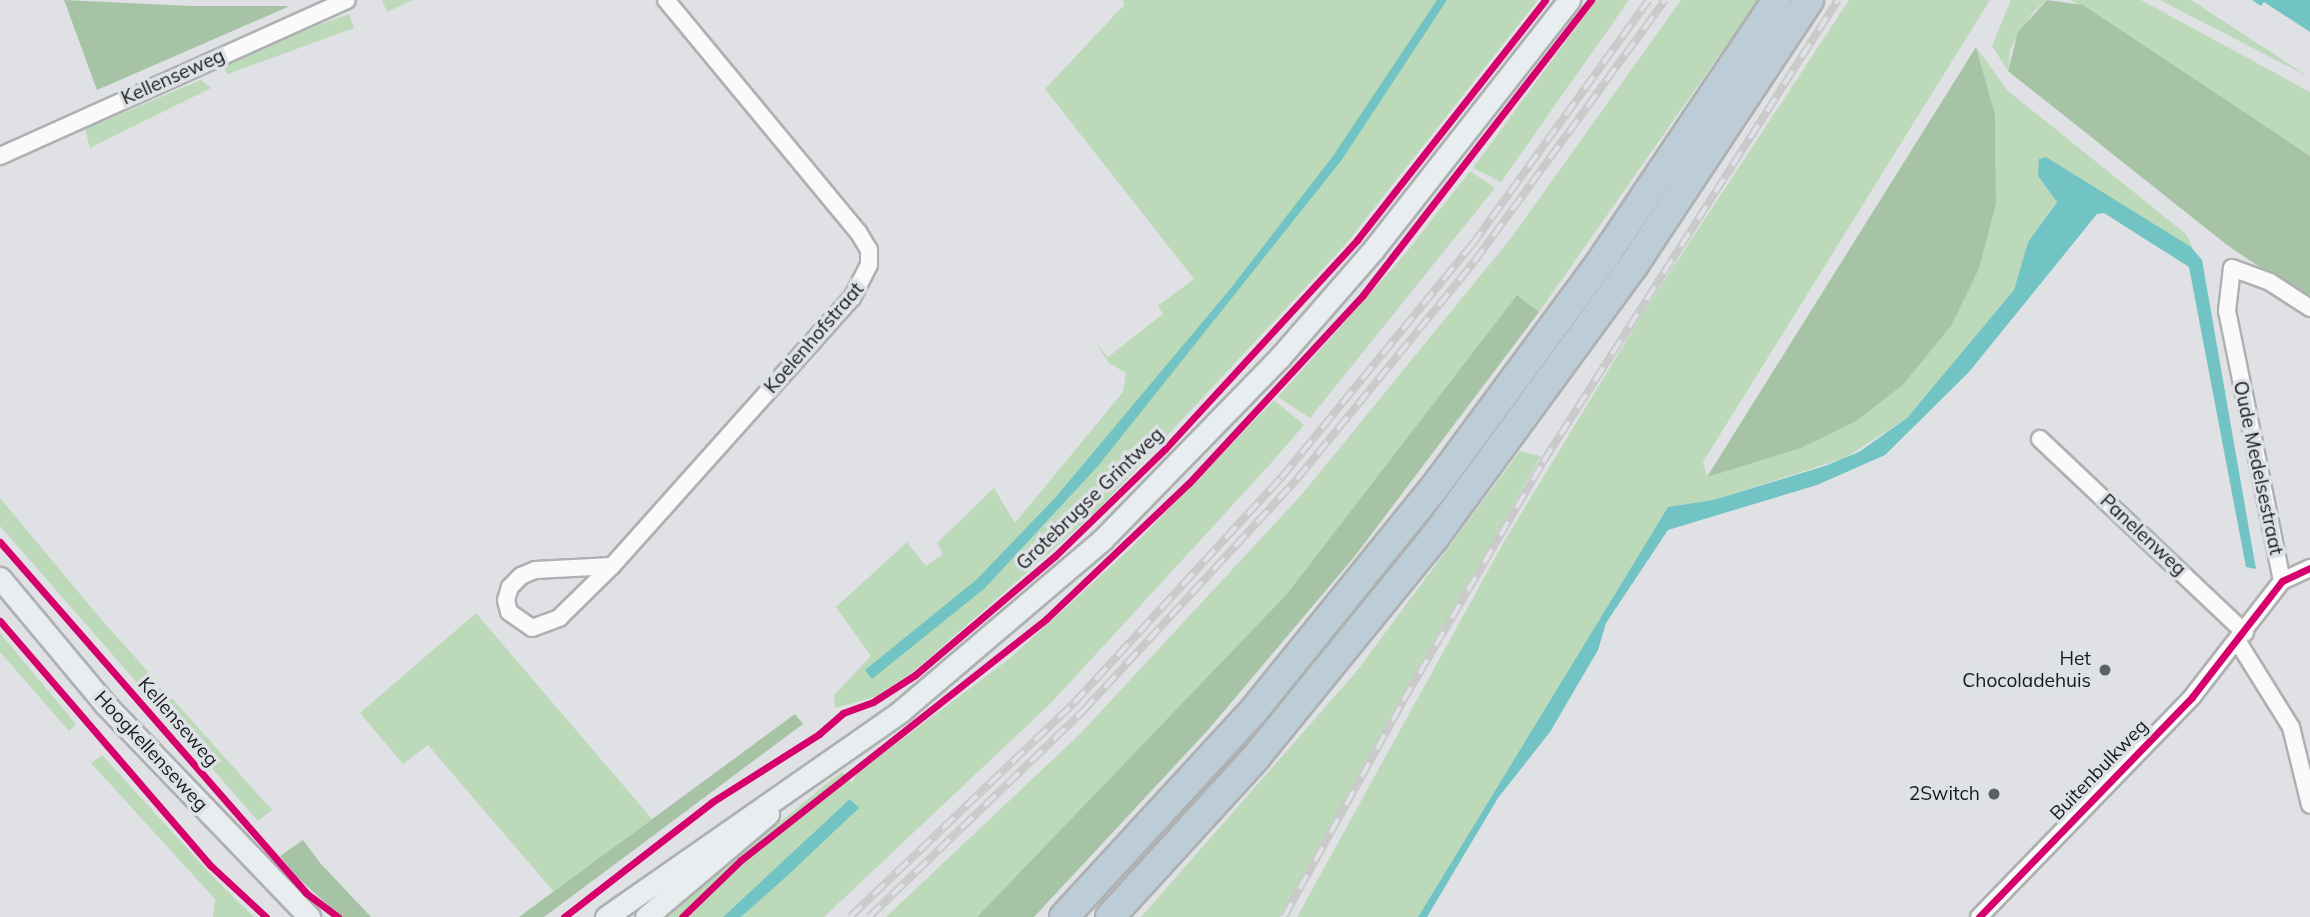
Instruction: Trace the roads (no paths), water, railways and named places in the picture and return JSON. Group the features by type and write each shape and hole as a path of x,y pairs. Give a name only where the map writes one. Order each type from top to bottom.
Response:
{"highway":[{"path":"1064,917 1246,719 1435,487 1605,256 1777,0"},
{"path":"1110,917 1264,747 1434,538 1633,266 1809,0"}],"main road":[{"name":"Grotebrugse Grintweg","path":"646,917 792,790 901,711 1049,587 1185,457 1373,250 1569,0"},
{"name":"Hoogkellenseweg","path":"0,578 105,704 309,917"},
{"name":"Grotebrugse Grintweg","path":"606,917 747,815 792,790"}],"street":[{"name":"Kellenseweg","path":"0,156 347,0"},
{"name":"Koelenhofstraat","path":"612,566 535,570 521,576 506,600 509,612 532,628 559,618 612,566 852,298 869,265 869,250 858,232 666,0"},
{"name":"Oude Medelsestraat","path":"2242,638 2282,580 2227,311 2232,268 2270,282 2310,308"},
{"name":"Panelenweg","path":"2040,439 2242,638"},
{"path":"2282,580 2310,568"},
{"path":"2242,638 2291,727 2310,805"},
{"name":"Buitenbulkweg","path":"1979,917 2192,697 2242,638"}],"water":[{"path":"1437,0 1447,0 1341,161 1098,466 985,588 872,679 865,670 976,580 1055,498 1231,288 1333,156"},
{"path":"2252,0 2310,0 2310,32 2264,2 2261,6"},
{"path":"2046,157 2191,247 2202,260 2256,569 2246,567 2189,267 2104,213 2097,214 1969,372 1885,455 1817,485 1668,530 1606,623 1598,650 1550,732 1498,798 1427,917 1418,917 1668,507 1713,500 1825,466 1859,452 1907,418 2014,290 2028,242 2057,202 2038,176 2039,159"},
{"path":"850,799 859,808 788,875 741,917 723,917"}],"railway":[{"path":"850,917 1074,703 1281,478 1472,245 1649,0"},
{"path":"869,917 1083,711 1297,479 1474,262 1665,0"},
{"path":"1284,917 1403,701 1543,462 1838,0"}],"place":[{"name":"Het Chocoladehuis","path":"2105,670"},
{"name":"2Switch","path":"1994,794"}]}
